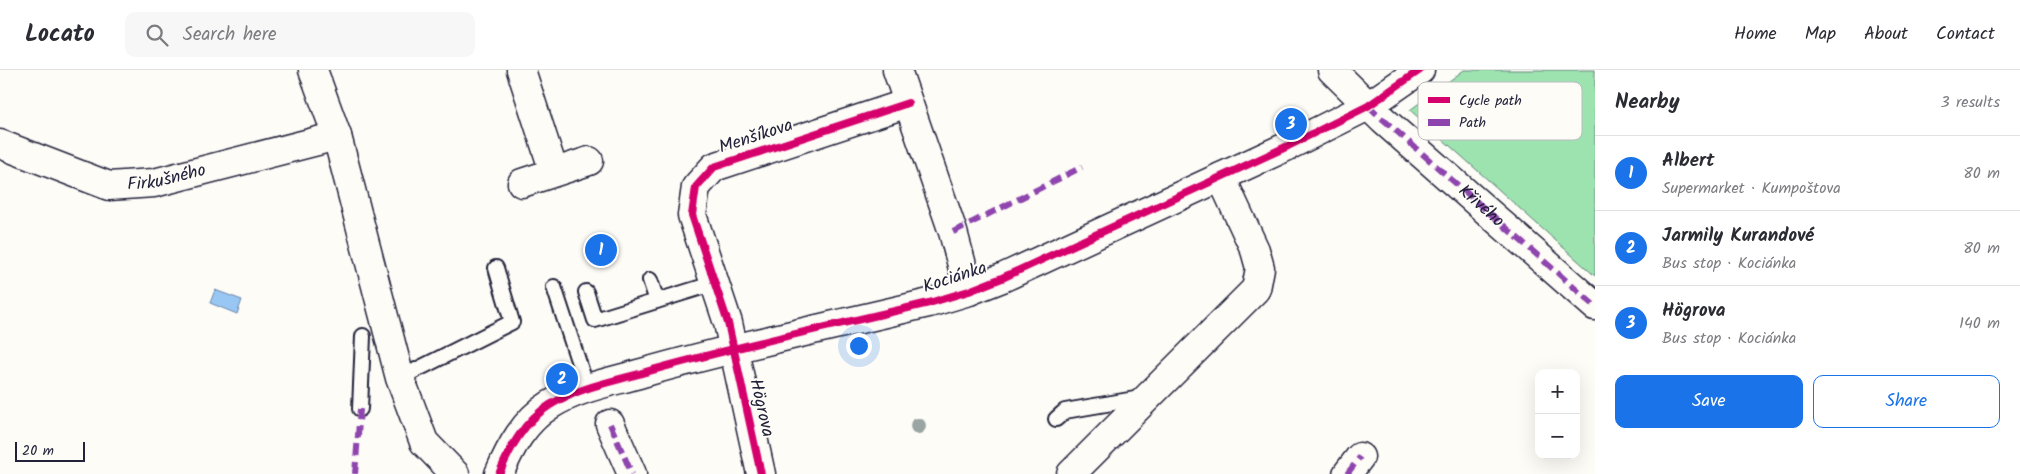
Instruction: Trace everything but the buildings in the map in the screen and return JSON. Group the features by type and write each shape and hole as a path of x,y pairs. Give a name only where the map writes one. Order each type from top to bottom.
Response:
{"street":[{"path":"313,70 337,136 400,378 424,442 455,474"},
{"path":"522,70 554,172"},
{"path":"897,70 953,232 968,291"},
{"name":"Křivého","path":"1332,70 1368,106 1595,306"},
{"name":"Kociánka","path":"499,474 512,446 532,420 550,405 587,388 733,349 947,298 968,291 1024,268 1221,177 1368,106 1420,70"},
{"name":"Menšíkova","path":"733,349 728,323 692,215 696,187 714,166 908,103"},
{"name":"Firkušného","path":"0,144 109,186 154,183 337,136"},
{"path":"522,183 589,161"},
{"path":"1071,474 1256,289 1260,268 1255,250 1221,177"},
{"name":"Högrova","path":"733,349 761,474"},
{"path":"610,424 632,474"}],"lane":[{"path":"400,378 512,322 496,268"},
{"path":"650,280 657,301"},
{"path":"586,292 595,320 715,284"},
{"path":"554,287 587,388"},
{"path":"360,409 364,336"},
{"path":"1056,419 1065,411 1147,397"}],"green space":[{"path":"1464,70 1595,70 1595,276 1443,140 1582,140 1582,82 1448,82"},
{"path":"1418,104 1418,117 1410,110"}],"water":[{"path":"215,290 242,300 237,314 210,303"}],"marked path":[{"path":"1368,106 1595,306"},
{"path":"953,232 1082,167"},
{"path":"355,474 360,409"},
{"path":"610,424 632,474"},
{"path":"1347,474 1360,457"}],"cycle path":[{"path":"499,474 508,454 525,427 541,411 571,394 713,354 929,303 969,291 1002,278 1288,146 1368,106 1420,70"},
{"path":"761,474 728,323 692,215 696,187 714,167 908,103"}],"place":[{"name":"Högrova","path":"1291,124"},
{"name":"Albert","path":"601,250"},
{"name":"Jarmily Kurandové","path":"562,379"}]}
